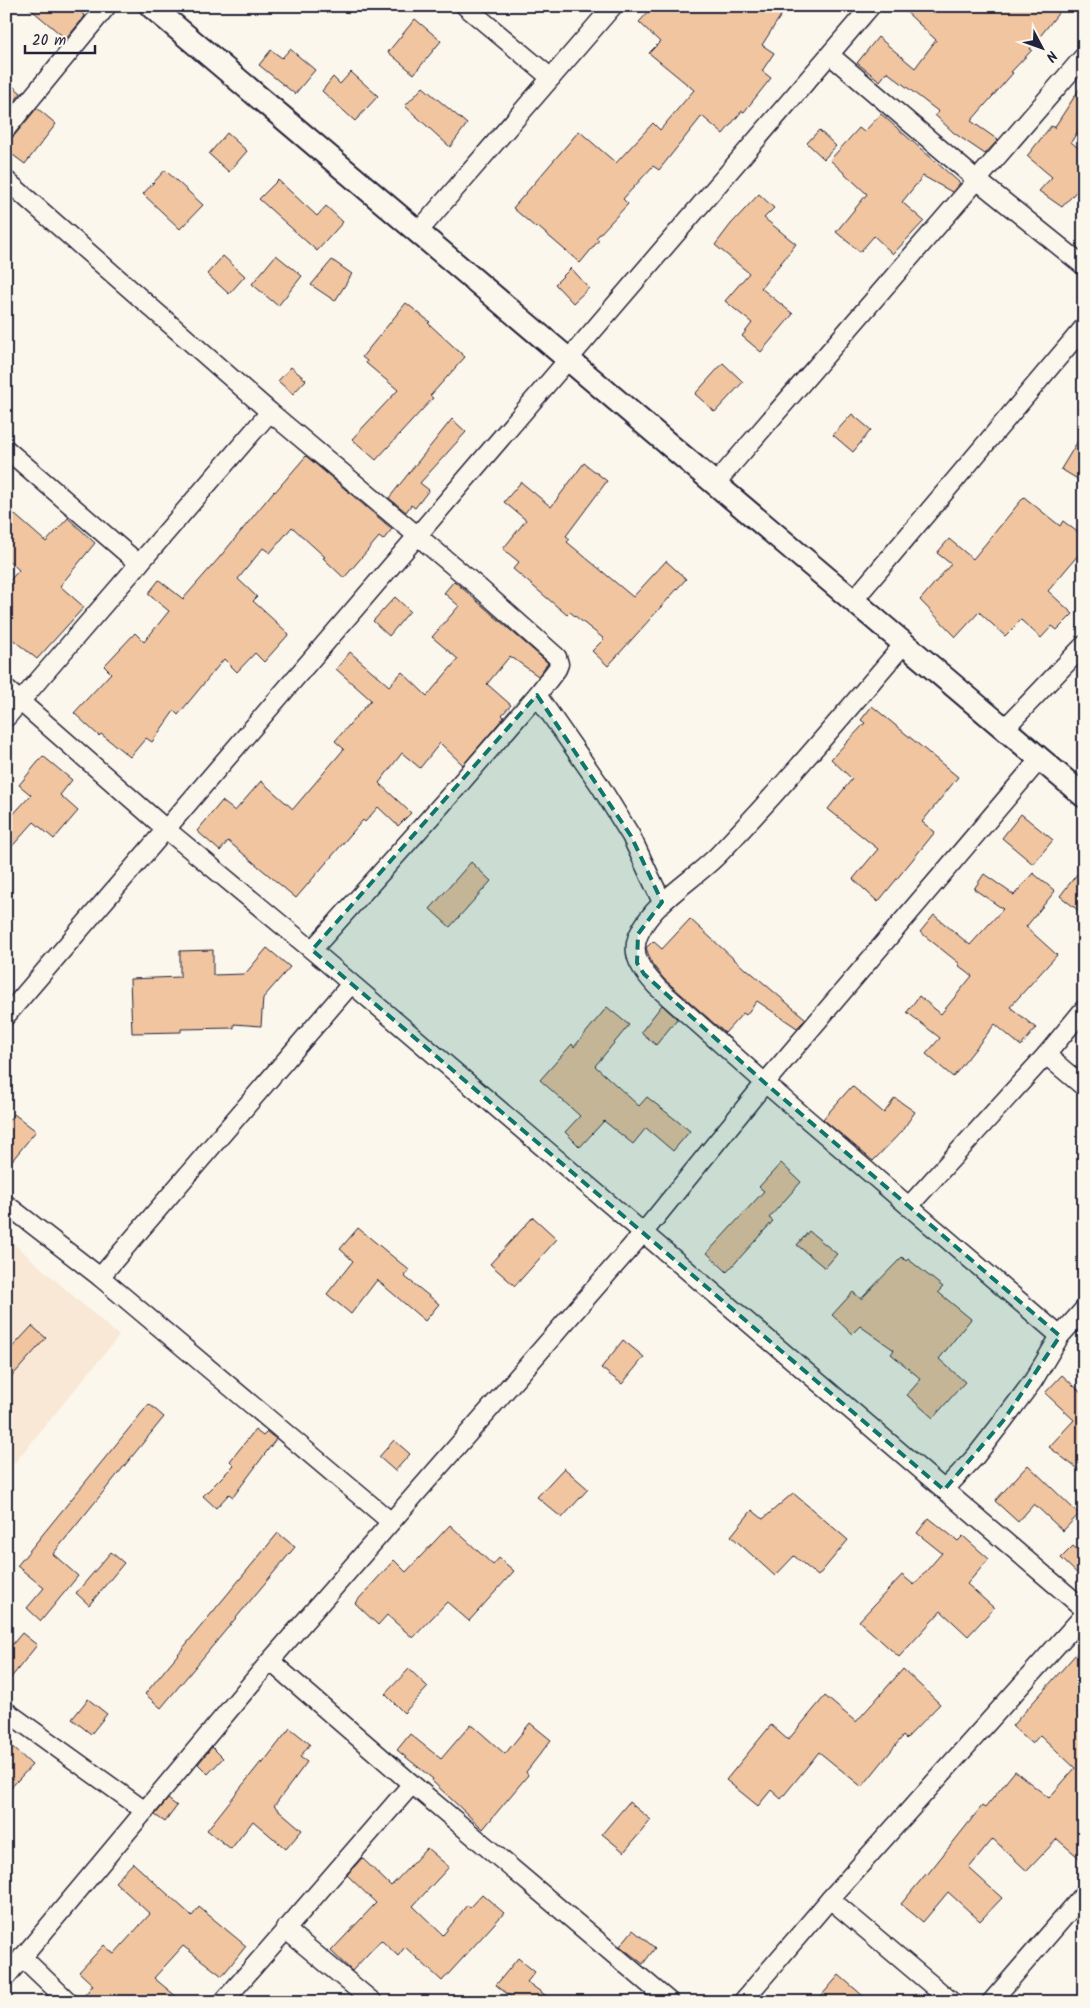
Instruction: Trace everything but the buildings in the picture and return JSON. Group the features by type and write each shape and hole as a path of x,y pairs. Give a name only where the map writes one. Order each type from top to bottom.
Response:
{"street":[{"path":"6,129 107,6"},
{"path":"151,6 1084,796"},
{"path":"465,6 551,78"},
{"path":"418,232 612,6"},
{"path":"6,1016 871,6"},
{"path":"830,55 977,180 1084,266"},
{"path":"715,484 1084,56"},
{"path":"6,180 270,412 418,536 557,657 559,664 557,669 537,695 312,950"},
{"path":"853,600 1084,327"},
{"path":"6,718 270,412"},
{"path":"6,449 139,564"},
{"path":"904,644 754,818 709,865 662,902 638,934 637,963 644,974 657,987 765,1083 1060,1336"},
{"path":"1004,728 1084,645"},
{"path":"6,689 167,830 312,950 1084,1609"},
{"path":"537,695 599,784 631,836 662,902"},
{"path":"6,1977 270,1661 644,1233 765,1083 1040,760"},
{"path":"100,1277 351,984"},
{"path":"910,1206 1084,1009"},
{"path":"1046,1054 1084,1087"},
{"path":"6,1204 100,1277 391,1522"},
{"path":"944,1490 975,1457 1003,1421 1033,1381 1060,1336 1084,1309"},
{"path":"742,2002 830,1899 1084,1615"},
{"path":"270,1661 670,2002"},
{"path":"6,1711 144,1811"},
{"path":"223,2002 412,1784"},
{"path":"991,2002 1084,1894"},
{"path":"830,1899 952,2002"},
{"path":"285,1930 373,2002"},
{"path":"22,1957 69,2002"}],"highlighted area":[{"path":"537,695 631,836 662,902 638,934 637,963 644,974 765,1083 1060,1336 1003,1421 944,1490 312,950"}],"shaded area":[{"path":"6,1237 119,1336 6,1473"}]}
